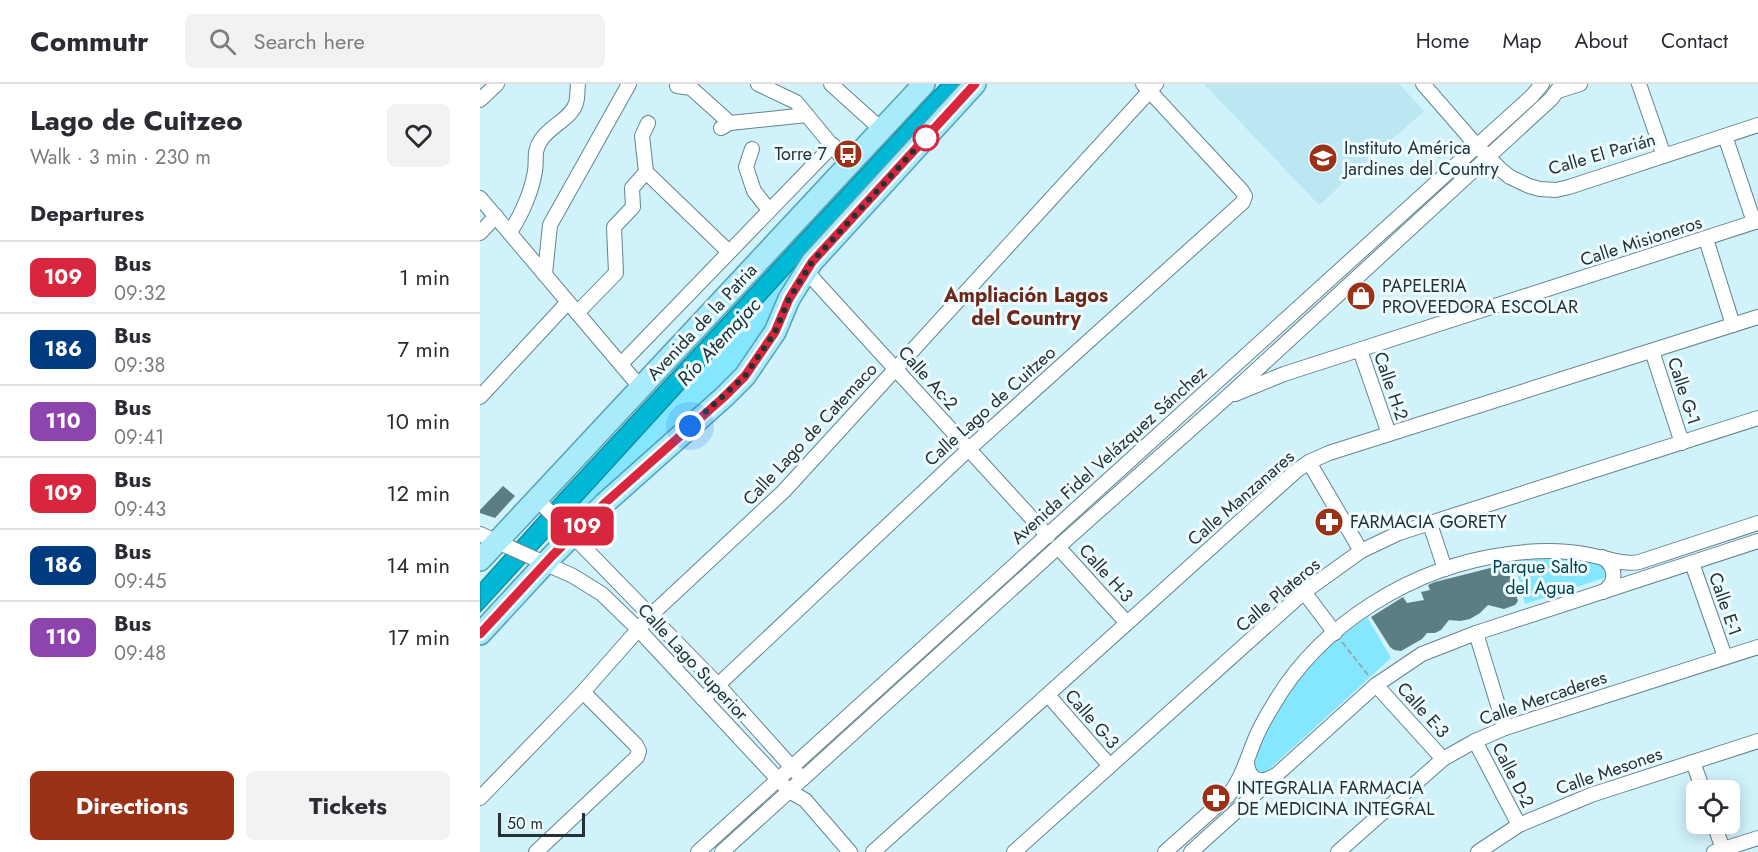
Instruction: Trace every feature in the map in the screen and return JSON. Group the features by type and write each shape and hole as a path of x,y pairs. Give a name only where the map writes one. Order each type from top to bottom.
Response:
{"main road":[{"name":"Avenida de la Patria","path":"480,560 494,540 540,502 640,387 924,84"},
{"path":"480,634 540,561 745,376 775,332 789,299 812,262 975,84"}],"street":[{"path":"480,100 497,84"},
{"path":"510,232 521,215 535,171 534,161 540,141 555,124 571,112 576,104 578,84"},
{"path":"545,274 550,225 629,84"},
{"path":"758,84 796,102 849,165"},
{"path":"831,84 882,130"},
{"name":"Calle El Parián","path":"1423,84 1500,169 1518,182 1540,189 1556,190 1758,125"},
{"name":"Avenida Fidel Velázquez Sánchez","path":"698,852 1532,96 1542,84"},
{"path":"1560,87 1580,84"},
{"path":"1639,84 1664,156"},
{"name":"Calle Lago de Catemaco","path":"480,798 583,692 651,615 784,491 1149,86"},
{"name":"Calle Lago de Cuitzeo","path":"703,699 969,449 1243,202 1245,196 1242,191 1149,86"},
{"path":"677,87 691,88 726,126 807,115"},
{"name":"Avenida Fidel Velázquez Sánchez","path":"722,852 1227,397 1488,157 1560,87"},
{"path":"648,123 642,136 646,172 729,252"},
{"path":"1725,136 1756,222"},
{"path":"621,364 833,145"},
{"path":"752,149 747,167 754,191 769,210"},
{"path":"480,397 573,307 616,273 614,227 633,207 632,188 646,172"},
{"path":"480,198 640,387"},
{"path":"480,233 496,216"},
{"name":"Calle Misioneros","path":"1227,397 1284,374 1756,222"},
{"path":"1706,239 1734,325"},
{"name":"Calle Ac-2","path":"806,271 1048,536"},
{"name":"Calle Manzanares","path":"873,852 1296,471 1309,462 1329,453 1758,317"},
{"name":"Calle H-2","path":"1360,350 1389,434"},
{"name":"Calle G-1","path":"1652,351 1682,442"},
{"name":"Calle Plateros","path":"1014,852 1304,592 1361,551 1399,533 1758,418"},
{"path":"1309,462 1361,551"},
{"path":"1095,493 1106,504"},
{"name":"Calle Lago Superior","path":"540,502 718,685 803,779"},
{"path":"1165,852 1228,796 1242,776 1261,726 1299,668 1351,619 1392,592 1445,569 1508,554 1533,552 1588,554 1631,564 1758,523"},
{"path":"1430,524 1445,569"},
{"name":"Calle Lago Superior","path":"494,540 573,576 602,594 638,629 789,791 805,800 850,852"},
{"path":"1191,852 1376,685 1422,654 1476,633 1758,541"},
{"name":"Calle H-3","path":"1058,547 1127,623"},
{"path":"1601,593 1609,587 1613,578 1610,564 1602,557"},
{"name":"Calle E-1","path":"1692,563 1725,657"},
{"path":"1304,592 1335,633"},
{"path":"1476,633 1505,728"},
{"name":"Calle Mercaderes","path":"1338,852 1443,759 1475,741 1505,728 1758,646"},
{"name":"Calle E-3","path":"1376,685 1443,759"},
{"path":"536,852 637,757 639,751 636,745 583,692"},
{"name":"Calle G-3","path":"1048,695 1110,766"},
{"path":"843,721 854,733"},
{"name":"Calle D-2","path":"1475,741 1519,825"},
{"name":"Calle Mesones","path":"1479,852 1519,825 1591,795 1758,741"},
{"path":"1247,762 1251,776 1259,780 1269,780 1276,775"},
{"path":"1694,762 1700,780"},
{"path":"803,779 805,800"},
{"path":"1715,834 1718,851 1758,838"}],"path":[{"path":"1335,633 1376,685"}],"shaded area":[{"name":"Instituto América Jardines del Country","path":"1204,84 1399,84 1424,111 1319,205"}],"green space":[{"path":"800,262 762,339 742,368 582,514 575,507"},
{"name":"Parque Salto del Agua","path":"1556,556 1602,560 1609,567 1607,577 1525,604 1514,559"},
{"path":"1367,617 1391,658 1265,773 1256,772 1252,763 1258,749 1271,721 1295,682 1321,652"}],"water":[{"name":"Río Atemajac","path":"941,84 962,84 480,612 480,583"}],"building":[{"path":"503,486 515,496 495,518 480,513 480,510"},
{"path":"1506,564 1518,601 1515,605 1504,609 1488,605 1470,619 1449,620 1441,630 1427,633 1422,639 1401,651 1390,647 1371,617 1403,597 1407,603 1424,600 1421,592 1430,590 1428,585 1435,582"}],"bus line":[{"name":"109","path":"480,634 605,503 745,376 775,332 789,299 812,262 975,84"}],"place":[{"name":"Torre 7","path":"848,154"},
{"name":"Instituto América Jardines del Country","path":"1323,158"},
{"name":"PAPELERIA PROVEEDORA ESCOLAR","path":"1361,296"},
{"name":"FARMACIA GORETY","path":"1329,522"},
{"name":"INTEGRALIA FARMACIA DE MEDICINA INTEGRAL","path":"1216,798"}],"district":[{"name":"Ampliación Lagos del Country","path":"1026,306"}],"route":[{"path":"690,426 745,376 775,332 789,299 812,262 931,132 926,138"}]}
